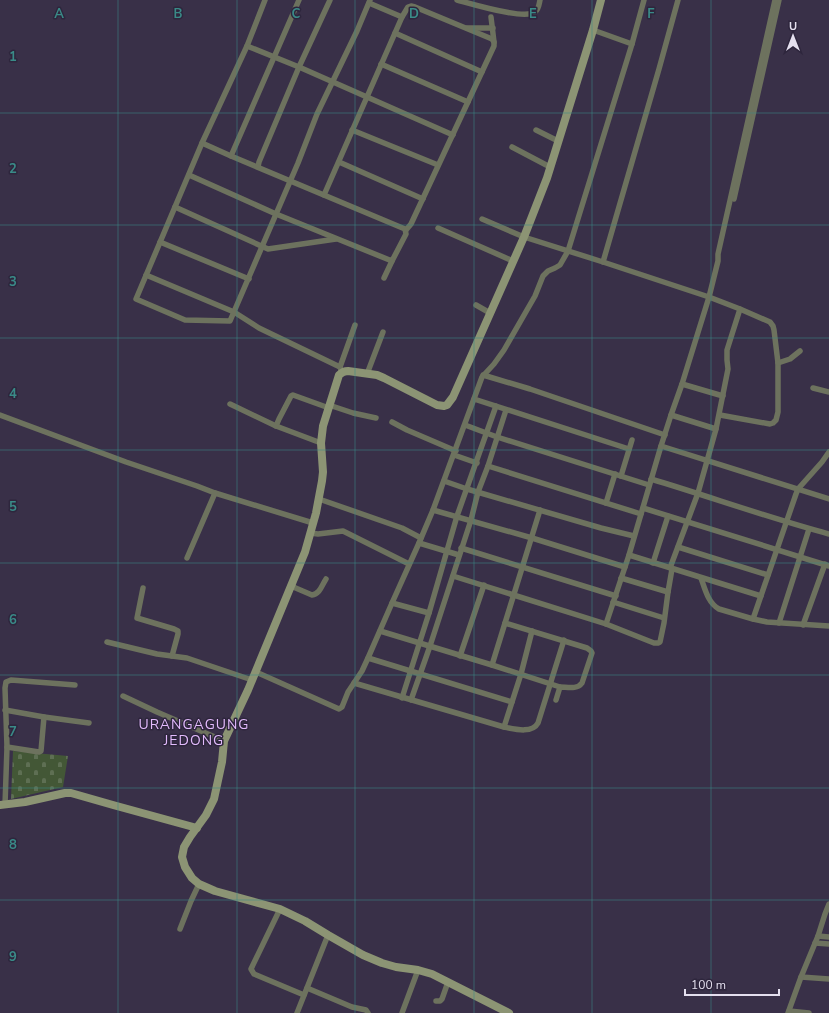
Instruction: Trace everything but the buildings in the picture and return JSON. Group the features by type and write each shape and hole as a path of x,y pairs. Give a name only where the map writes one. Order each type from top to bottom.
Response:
{"street":[{"path":"265,0 247,46 202,142 136,299 185,320 230,321 249,279 317,114 370,1 402,17"},
{"path":"230,156 299,0"},
{"path":"258,168 259,162 299,67 330,0"},
{"path":"457,0 516,14 530,14 535,12 540,0"},
{"path":"146,275 234,312 259,328 341,370 377,375 437,405 447,405 453,398 524,237 547,178 601,0"},
{"path":"256,672 339,708 342,707 348,692 362,671 420,541 455,453 483,375 494,364 504,350 535,296 543,276 548,271 560,265 568,251 632,44 644,0"},
{"path":"603,262 678,0"},
{"path":"606,624 629,555 661,446 709,297 775,0"},
{"path":"718,261 722,255 779,0"},
{"path":"324,195 402,17 408,7 411,6 492,39 494,42"},
{"path":"384,278 406,234 406,230 411,224 494,46 491,17"},
{"path":"465,28 493,28"},
{"path":"593,30 632,44"},
{"path":"395,33 482,72"},
{"path":"247,46 299,67 453,135"},
{"path":"381,64 468,102"},
{"path":"352,130 438,165"},
{"path":"536,130 558,141"},
{"path":"202,142 230,156 406,230"},
{"path":"512,147 550,167"},
{"path":"338,162 422,199"},
{"path":"189,174 276,214 392,261"},
{"path":"175,207 268,249 337,239"},
{"path":"482,219 524,237 709,297 770,322 773,326 778,363 778,412 776,420 773,423 767,424 720,415"},
{"path":"438,228 513,261"},
{"path":"160,242 249,279"},
{"path":"476,304 490,312"},
{"path":"453,576 606,624 656,643 660,642 671,568 708,461 720,415 728,369 727,350 740,309"},
{"path":"355,325 323,426 321,443 323,472 322,481 319,499 303,559 273,628 256,672 224,741 222,762 214,799 206,815 184,847 182,857 185,867 192,878 199,884 216,891 280,909 363,955 396,967 418,970 432,974 506,1012"},
{"path":"366,374 383,332"},
{"path":"778,363 790,358 800,351"},
{"path":"483,375 530,389 665,435"},
{"path":"682,384 723,396"},
{"path":"813,388 829,392"},
{"path":"276,426 291,396 293,395 297,395 329,407 376,418"},
{"path":"474,399 629,449"},
{"path":"230,404 276,426 321,443"},
{"path":"402,698 420,643 457,516 496,406"},
{"path":"411,700 453,576 471,520 478,492 506,410"},
{"path":"0,415 128,463 215,493 313,523"},
{"path":"671,415 716,429"},
{"path":"392,422 477,463"},
{"path":"465,425 497,437 649,485"},
{"path":"621,476 632,440"},
{"path":"661,446 829,499"},
{"path":"753,619 798,489 829,452"},
{"path":"822,462 829,464"},
{"path":"488,466 606,503 668,516 827,565 803,625"},
{"path":"606,503 615,474"},
{"path":"651,479 786,522 829,534"},
{"path":"444,481 601,528 634,536"},
{"path":"187,558 215,493"},
{"path":"319,499 402,528 420,541 446,552 459,555"},
{"path":"433,510 532,538 625,567"},
{"path":"492,665 540,510"},
{"path":"653,563 668,516"},
{"path":"779,623 809,529"},
{"path":"310,533 318,534 343,531 409,564"},
{"path":"678,547 768,574"},
{"path":"462,548 616,596"},
{"path":"629,555 761,596"},
{"path":"621,578 668,592"},
{"path":"700,578 711,602 716,607 753,619 767,622 828,626 829,619"},
{"path":"292,586 315,595 318,593 326,579"},
{"path":"460,656 484,585"},
{"path":"143,588 137,618 178,631 172,656"},
{"path":"613,602 664,618"},
{"path":"392,603 428,613"},
{"path":"380,631 560,687 575,687 582,683 592,653 590,649 505,623"},
{"path":"504,727 521,674 532,631"},
{"path":"353,684 504,727 516,730 531,729 538,723 564,640"},
{"path":"107,642 157,654 187,658 252,680"},
{"path":"368,658 512,702"},
{"path":"75,685 11,680 6,682 2,688 5,710 3,722 7,747 3,805 71,792 197,828"},
{"path":"556,700 560,687"},
{"path":"123,696 224,741"},
{"path":"5,710 89,723"},
{"path":"7,747 41,751 44,717"},
{"path":"0,759 6,759"},
{"path":"180,929 190,901 199,884"},
{"path":"809,1013 788,1012 829,904"},
{"path":"280,909 251,971 254,974 304,995"},
{"path":"297,1013 328,935"},
{"path":"818,936 829,938"},
{"path":"815,943 829,944"},
{"path":"402,1013 418,970"},
{"path":"801,976 829,979"},
{"path":"436,1000 442,1000 448,982"},
{"path":"307,988 352,1007 366,1010 368,1013"}],"green space":[{"path":"13,751 68,756 63,787 11,799"}],"district":[{"name":"URANGAGUNG JEDONG","path":"194,732"}]}
